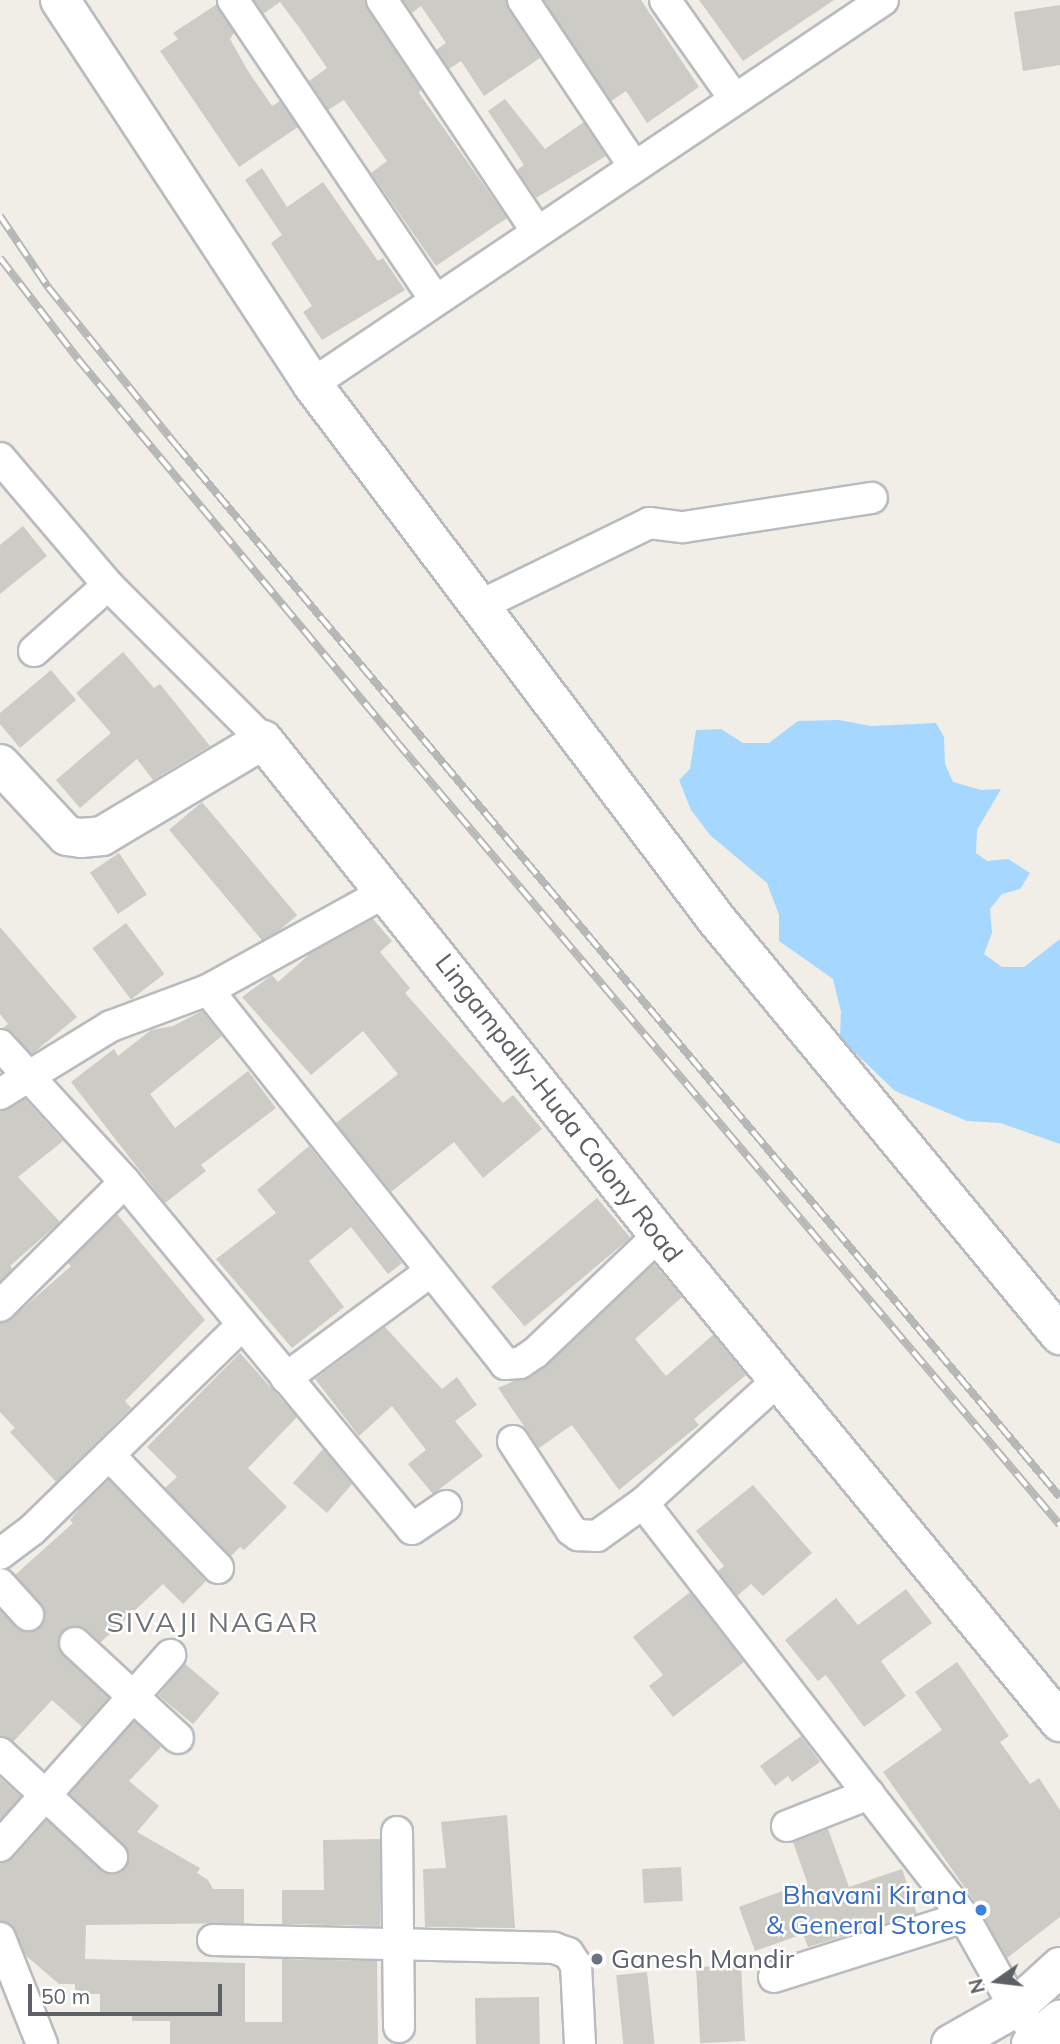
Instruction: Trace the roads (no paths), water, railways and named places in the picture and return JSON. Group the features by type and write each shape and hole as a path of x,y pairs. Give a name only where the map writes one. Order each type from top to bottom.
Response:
{"street":[{"path":"60,0 312,384 716,919 1060,1335"},
{"path":"233,0 434,298"},
{"path":"382,0 536,230"},
{"path":"523,0 634,165"},
{"path":"665,0 734,98"},
{"path":"312,384 434,298 883,0"},
{"path":"0,458 108,585 263,740 102,836 67,836 1,768"},
{"path":"479,606 649,523 684,527 872,498"},
{"path":"34,651 108,585"},
{"name":"Lingampally-Huda Colony Road","path":"263,740 778,1380 1044,1690 1060,1722"},
{"path":"0,1094 111,1026 208,990 387,891"},
{"path":"208,990 505,1364 520,1363 659,1235"},
{"path":"0,1045 124,1182 412,1530 446,1506"},
{"path":"0,1306 124,1182"},
{"path":"286,1378 431,1271"},
{"path":"0,1554 32,1530 243,1325"},
{"path":"513,1441 578,1535 597,1536 610,1530 643,1503 778,1380"},
{"path":"109,1455 218,1569"},
{"path":"643,1503 964,1917 1014,2008 1044,2034"},
{"path":"0,1584 28,1615"},
{"path":"75,1643 178,1738"},
{"path":"0,1846 170,1655"},
{"path":"0,1753 112,1857"},
{"path":"786,1826 869,1794"},
{"path":"397,1832 401,1943 399,2027"},
{"path":"774,1977 964,1917"},
{"path":"0,1938 42,2044"},
{"path":"213,1940 554,1948 568,1953 576,1965 580,1982 580,2044"},
{"path":"951,2044 1014,2008 1060,1967"}],"water":[{"path":"839,720 871,726 936,723 944,737 945,764 953,782 981,790 1001,789 977,830 976,853 987,861 1008,859 1030,873 1020,889 1002,894 990,909 992,933 984,954 1002,967 1024,967 1060,939 1060,1144 1000,1123 967,1121 895,1091 840,1038 841,1012 833,979 779,941 779,915 767,883 710,835 691,810 679,780 690,769 696,730 721,729 743,743 769,743 798,721"}],"railway":[{"path":"0,216 48,287 176,445 1060,1497"},
{"path":"0,258 78,359 396,741 1060,1525"}],"place":[{"name":"Bhavani Kirana & General Stores","path":"981,1910"},
{"name":"Ganesh Mandir","path":"597,1959"}],"district":[{"name":"SIVAJI NAGAR","path":"213,1622"}]}
